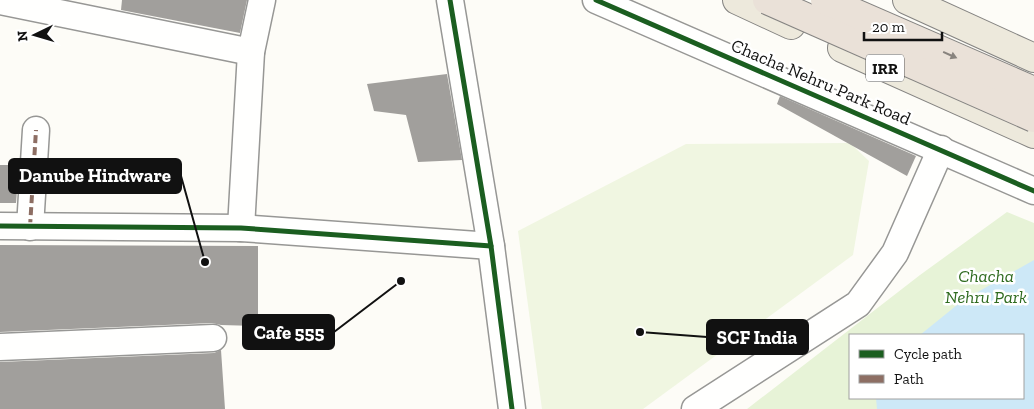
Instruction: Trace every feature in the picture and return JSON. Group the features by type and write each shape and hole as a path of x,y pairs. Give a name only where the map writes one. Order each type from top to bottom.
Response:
{"highway":[{"path":"767,0 1034,118"},
{"path":"825,0 1034,91"}],"main road":[{"name":"IRR","path":"737,0 1034,134"},
{"path":"897,73 915,4 1034,58"}],"street":[{"path":"241,228 251,52 262,0"},
{"path":"450,0 491,246 512,409"},
{"name":"Chacha Nehru Park Road","path":"596,0 1034,191"},
{"path":"0,1 251,52"},
{"path":"30,227 36,130"},
{"path":"695,409 858,304 895,253 941,149"},
{"path":"0,226 241,228 491,246"},
{"path":"0,347 213,338"}],"green space":[{"path":"850,143 869,161 853,255 643,409 542,409 518,231 686,144"},
{"name":"Chacha Nehru Park","path":"1007,212 1034,223 1034,409 747,409 920,275"}],"water":[{"path":"1034,260 1034,409 877,409 876,399 1024,399 1024,334 921,334 962,301"}],"building":[{"path":"122,0 247,0 240,33 121,10"},
{"path":"447,74 462,160 418,162 406,115 374,111 367,84"},
{"path":"780,96 916,156 907,176 777,104"},
{"path":"0,165 19,165 16,203 0,203"},
{"path":"0,245 258,246 258,326 212,323 0,332"},
{"path":"221,350 225,409 0,409 0,362 214,353"}],"marked path":[{"path":"30,227 36,130"}],"cycle path":[{"path":"450,0 491,246 512,409"},
{"path":"596,0 1034,191"},
{"path":"0,226 241,228 491,246"}],"place":[{"name":"Danube Hindware","path":"205,262"},
{"name":"Cafe 555","path":"401,281"},
{"name":"SCF India","path":"640,332"}]}
